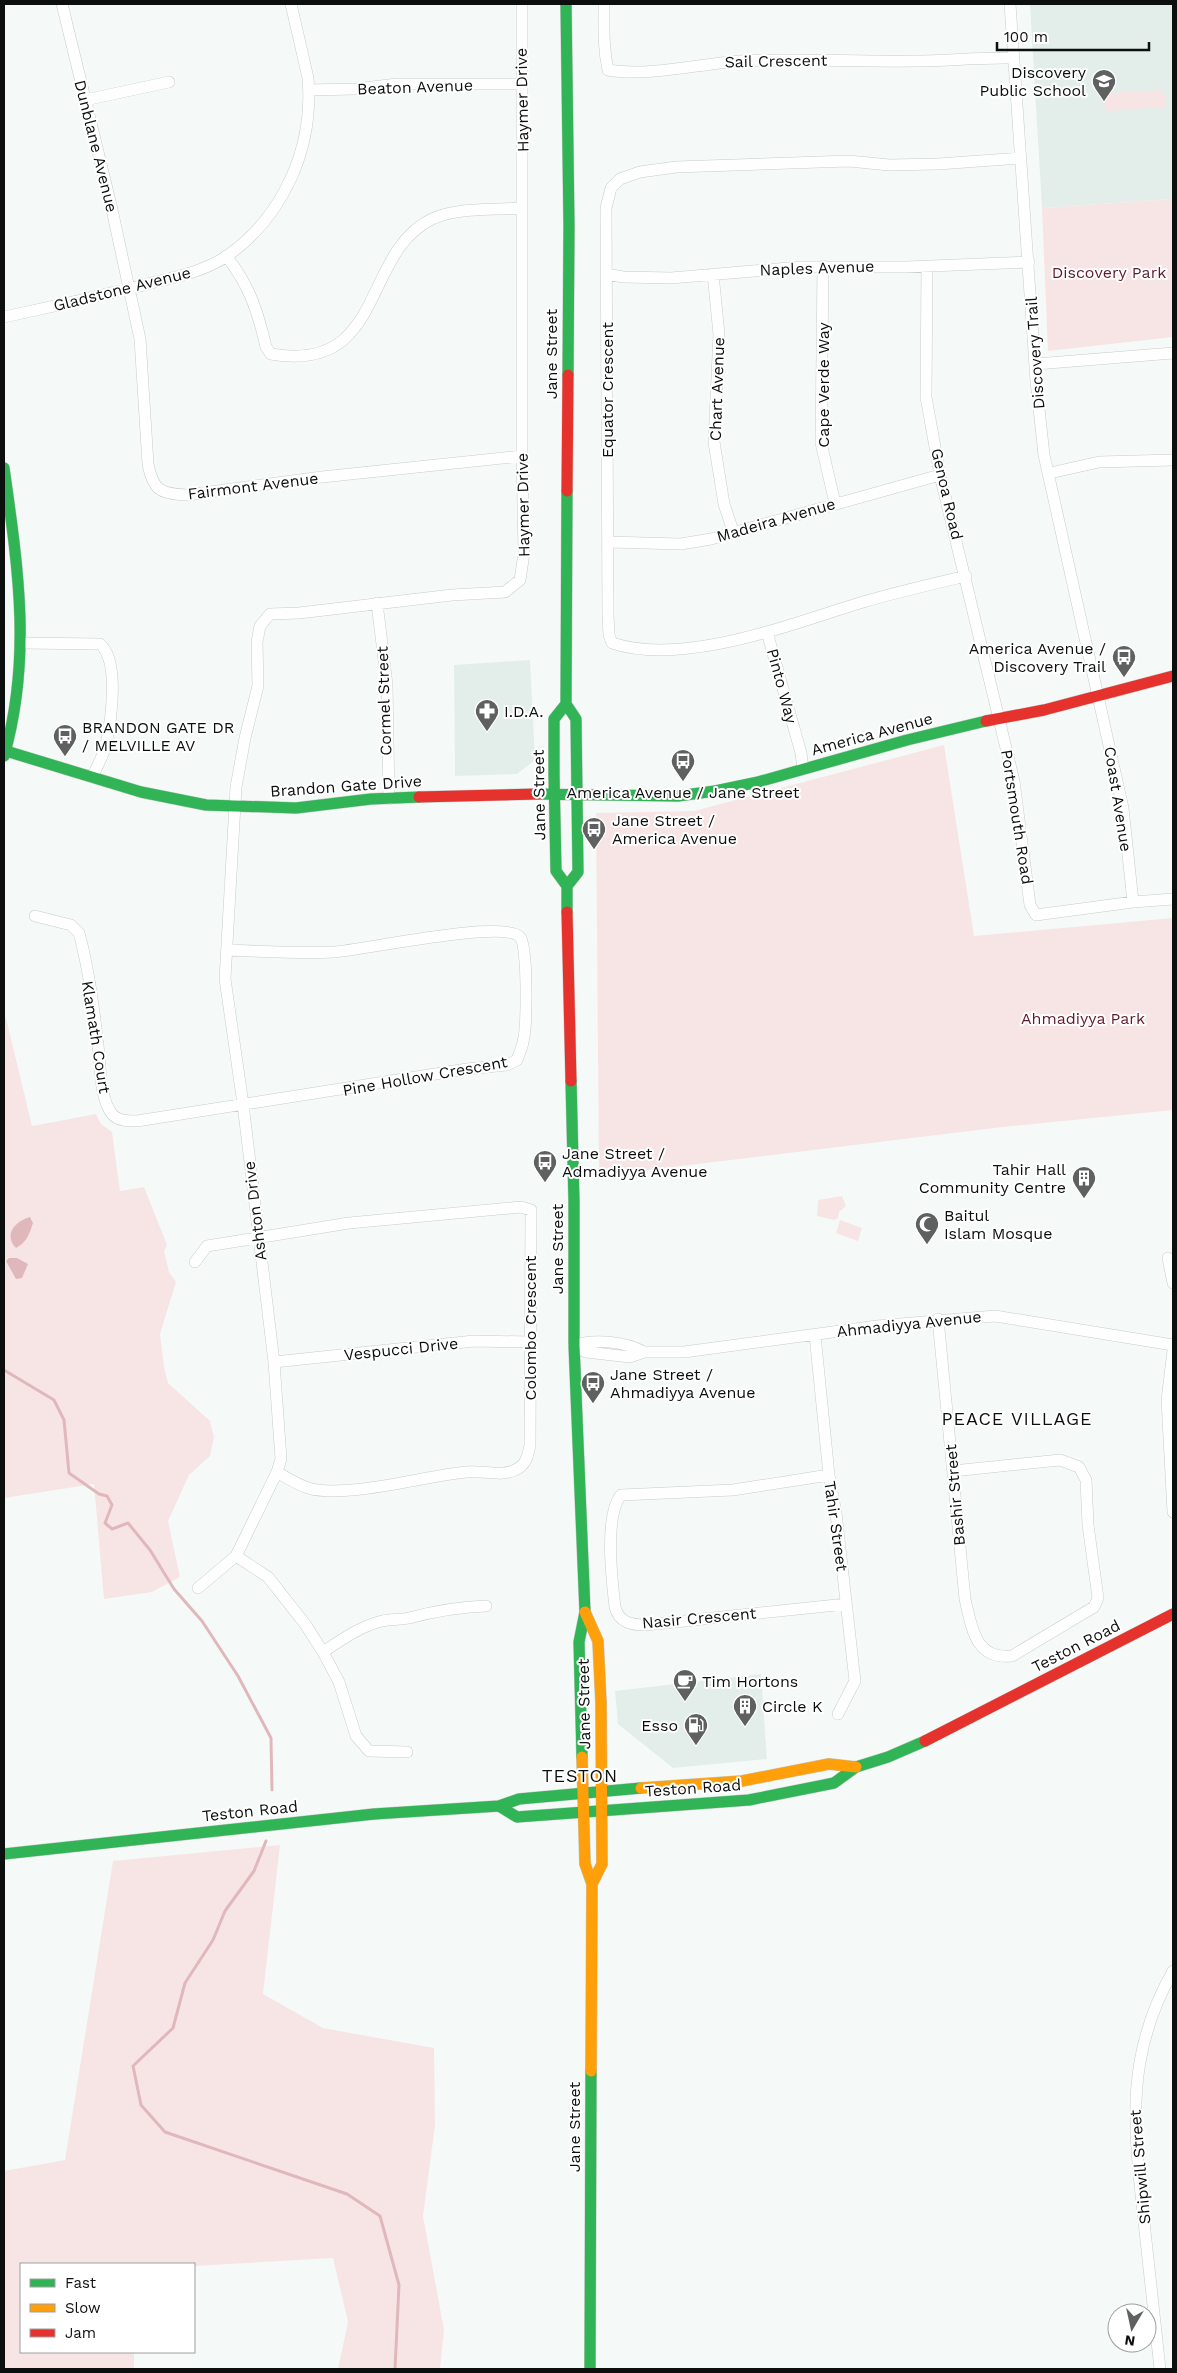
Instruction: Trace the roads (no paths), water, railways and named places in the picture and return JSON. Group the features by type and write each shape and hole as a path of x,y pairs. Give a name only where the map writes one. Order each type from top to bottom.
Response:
{"main road":[{"name":"Jane Street","path":"566,4 568,226 566,704 576,718 578,872 568,886 566,946 574,1202 574,1345 585,1612 579,1642 583,1793 585,1864 592,1884 590,2369"},
{"path":"4,468 23,643 14,720 5,754"},
{"name":"America Avenue","path":"576,795 625,797 678,796 723,789 997,718 1044,710 1099,697 1173,676"},
{"name":"Jane Street","path":"566,704 554,719 556,871 568,886"},
{"name":"Brandon Gate Drive","path":"5,754 170,799 236,807 296,808 388,799 576,795"},
{"name":"Jane Street","path":"585,1612 598,1641 601,1703 602,1864 592,1884"},
{"name":"Teston Road","path":"500,1806 517,1817 584,1813 749,1800 834,1783 856,1767 888,1757 918,1744 1173,1614"},
{"name":"Teston Road","path":"4,1854 374,1814 500,1806 519,1799 742,1781 829,1764 856,1767"}],"street":[{"name":"Dunblane Avenue","path":"62,4 111,205 129,289"},
{"name":"Gladstone Avenue","path":"4,317 182,277 226,256 250,236 285,193 295,173 304,136 310,90 290,4"},
{"name":"Haymer Drive","path":"236,807 236,787 245,738 258,686 257,642 262,620 270,614 299,613 377,603 505,592 514,587 520,580 524,554 522,456 522,4"},
{"name":"Sail Crescent","path":"604,4 602,27 608,70 620,72 645,72 715,63 762,60 914,61 972,57 1012,58"},
{"name":"Discovery Trail","path":"1010,4 1012,58 1044,455 1050,473 1058,526 1099,697"},
{"path":"85,100 169,82"},
{"name":"Beaton Avenue","path":"310,90 356,89 397,84 521,84"},
{"name":"Equator Crescent","path":"966,576 879,597 767,632 705,646 645,649 612,643 609,635 608,615 609,542 605,220 611,188 620,179 640,172 712,164 849,161 889,165 938,164 1020,158"},
{"path":"226,256 241,275 252,295 266,347 271,354 292,358 322,351 336,344 354,329 378,289 398,248 430,220 450,212 522,208"},
{"name":"Naples Avenue","path":"606,274 644,278 823,266 927,266 1029,262"},
{"name":"Cape Verde Way","path":"823,266 821,443 835,503"},
{"name":"Genoa Road","path":"927,266 926,397 940,475 966,576 997,718"},
{"name":"Chart Avenue","path":"713,274 720,334 714,442 724,504 733,532"},
{"name":"Fairmont Avenue","path":"129,289 140,339 148,464 151,480 157,489 167,494 187,495 522,456"},
{"path":"1036,364 1173,353"},
{"path":"1050,473 1099,462 1173,460"},
{"name":"Madeira Avenue","path":"609,542 681,544 711,538 776,522 835,503 940,475"},
{"name":"Cormel Street","path":"377,603 387,685 388,799"},
{"name":"Pinto Way","path":"767,632 801,753 803,769"},
{"path":"23,643 100,644 107,650 110,658 111,678 110,723 105,747 92,777"},
{"name":"Coast Avenue","path":"1099,697 1123,808 1133,902"},
{"name":"Portsmouth Road","path":"997,718 1014,781 1030,905 1036,914 1133,902"},
{"name":"Ashton Drive","path":"198,1588 236,1556 277,1472 281,1459 274,1362 243,1104 225,978 236,807"},
{"path":"1133,902 1173,899"},
{"name":"Klamath Court","path":"35,916 71,925 79,932 95,1026 104,1095 113,1116 120,1119 137,1121 243,1104"},
{"name":"Pine Hollow Crescent","path":"227,950 330,952 356,950 451,934 494,930 516,934 522,938 526,951 524,1040 517,1060 507,1066 468,1069 426,1078 243,1104"},
{"name":"Colombo Crescent","path":"258,1238 359,1222 521,1207 531,1210 530,1445 527,1459 518,1470 509,1473 468,1471 333,1491 308,1488 294,1483 277,1472"},
{"path":"195,1262 207,1246 258,1238"},
{"path":"1168,1258 1173,1283"},
{"name":"Ahmadiyya Avenue","path":"574,1345 586,1352 630,1357 644,1352 684,1352 757,1341 938,1320 995,1316 1173,1345"},
{"name":"Bashir Street","path":"938,1320 965,1599 972,1632 985,1652 999,1657 1012,1656 1094,1608 1098,1598 1088,1525 1086,1480 1080,1466 1060,1460 953,1470"},
{"name":"Tahir Street","path":"815,1335 829,1475 836,1513 855,1681 838,1714"},
{"name":"Vespucci Drive","path":"274,1362 474,1341 529,1342"},
{"path":"1173,1351 1167,1400 1173,1512"},
{"name":"Nasir Crescent","path":"829,1475 733,1490 621,1496 615,1502 611,1535 615,1607 617,1615 624,1621 646,1625 846,1604"},
{"path":"236,1556 268,1577 287,1600 323,1652 339,1682 356,1736 369,1751 407,1752"},
{"path":"323,1652 346,1637 381,1622 408,1619 426,1612 458,1607 486,1606"},
{"name":"Shipwill Street","path":"1160,2369 1134,2118 1135,2090 1141,2053 1156,2001 1173,1971"}],"waterway":[{"path":"4,1370 54,1400 64,1420 69,1473 99,1494 107,1496 112,1505 105,1523 112,1529 128,1523 150,1550 174,1589 202,1621 238,1676 271,1738 272,1790"},
{"path":"266,1841 254,1871 225,1911 213,1940 185,1983 173,2028 133,2066 141,2105 165,2132 347,2194 380,2216 399,2285 395,2369"}],"place":[{"name":"Discovery Public School","path":"1104,102"},
{"name":"America Avenue / Discovery Trail","path":"1124,678"},
{"name":"I.D.A.","path":"487,732"},
{"name":"BRANDON GATE DR / MELVILLE AV","path":"65,757"},
{"name":"America Avenue / Jane Street","path":"683,782"},
{"name":"Jane Street / America Avenue","path":"594,850"},
{"name":"Jane Street / Admadiyya Avenue","path":"545,1183"},
{"name":"Tahir Hall Community Centre","path":"1084,1199"},
{"name":"Baitul Islam Mosque","path":"927,1245"},
{"name":"Jane Street / Ahmadiyya Avenue","path":"593,1404"},
{"name":"Tim Hortons","path":"685,1702"},
{"name":"Circle K","path":"745,1727"},
{"name":"Esso","path":"696,1746"}],"district":[{"name":"PEACE VILLAGE","path":"1017,1418"},
{"name":"TESTON","path":"580,1775"}],"park label":[{"name":"Discovery Park","path":"1109,272"},
{"name":"Ahmadiyya Park","path":"1083,1018"}]}
